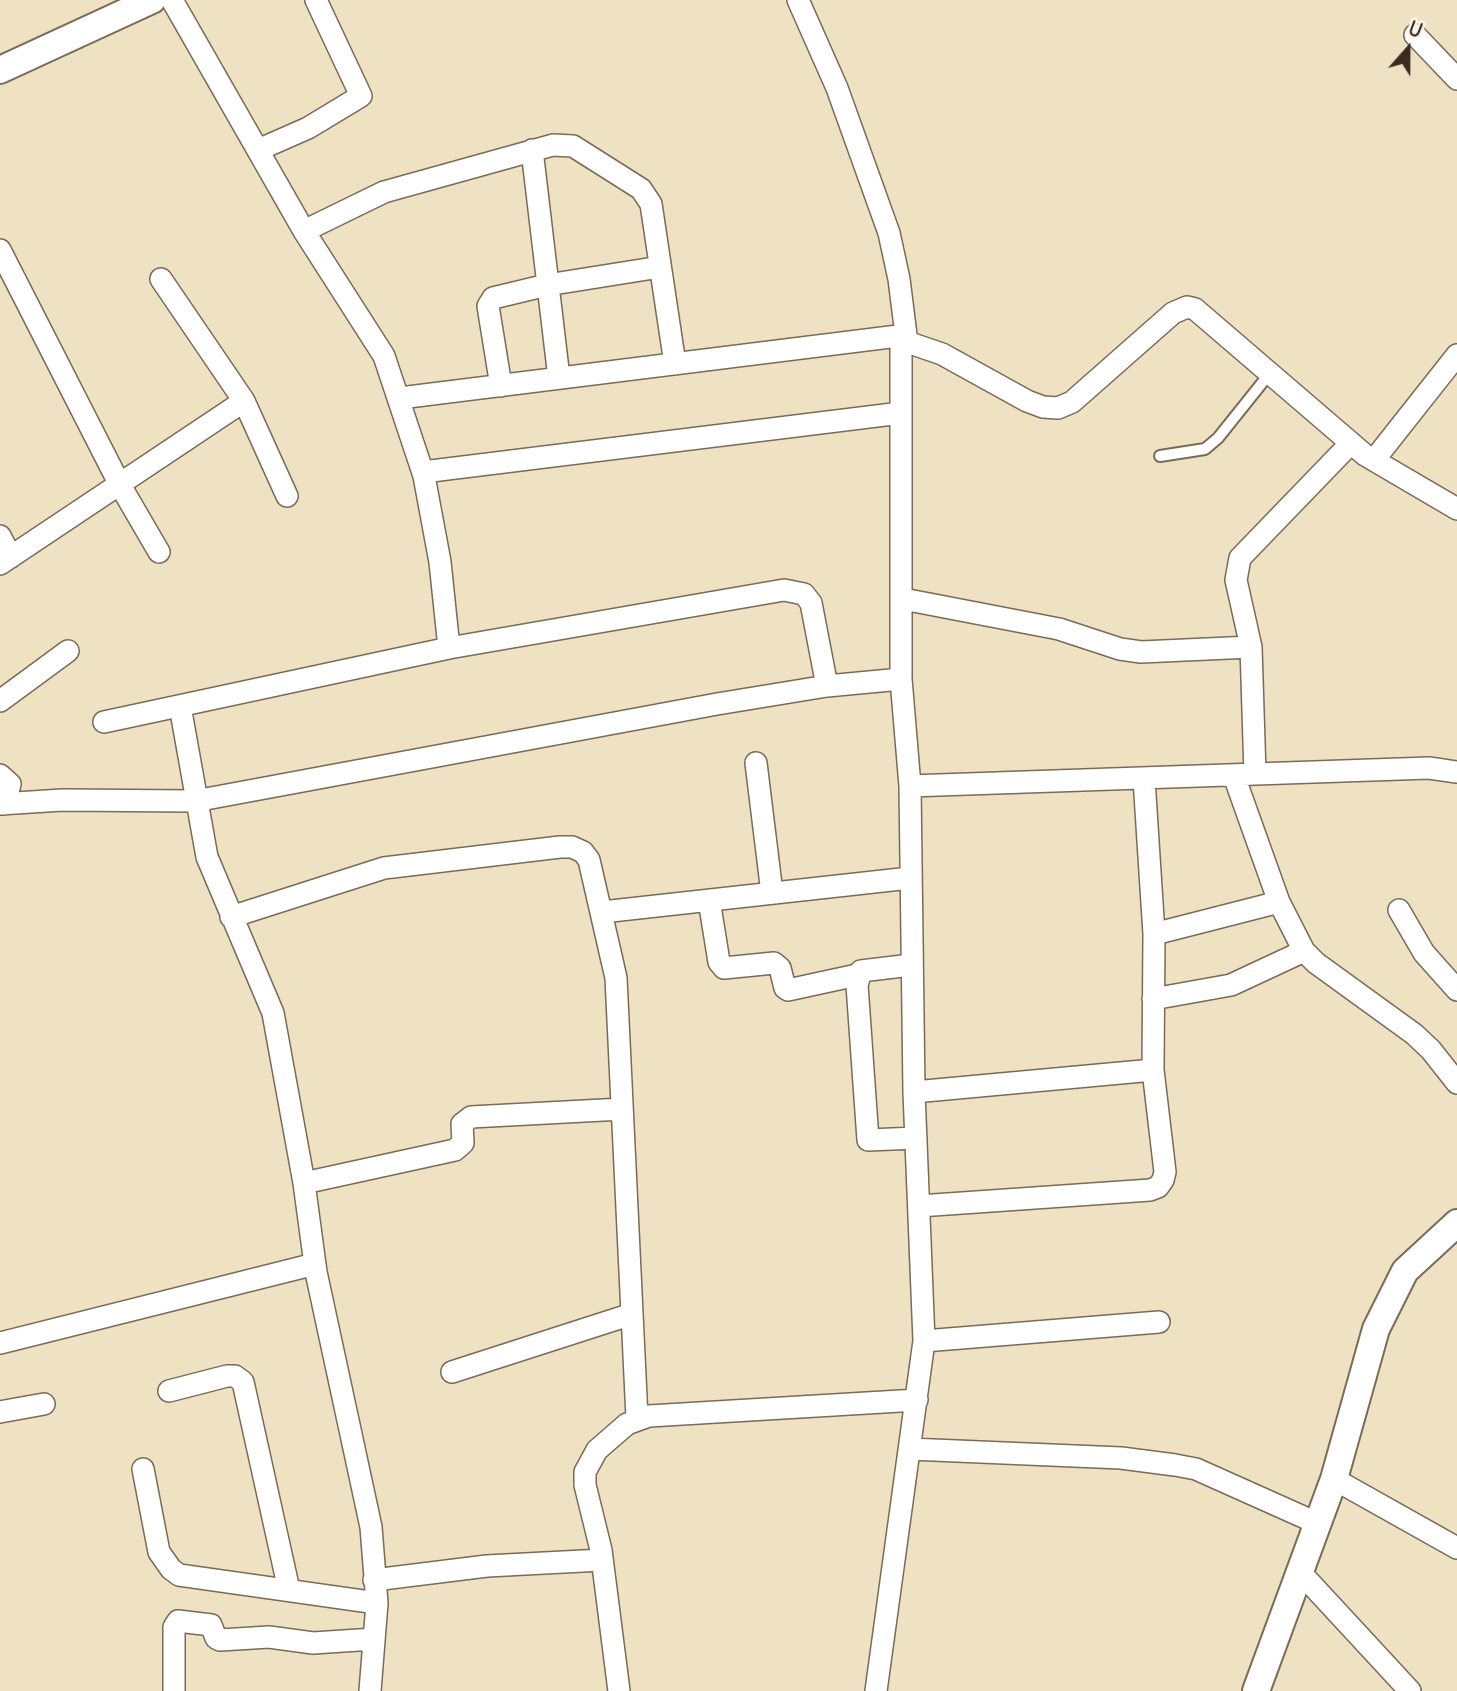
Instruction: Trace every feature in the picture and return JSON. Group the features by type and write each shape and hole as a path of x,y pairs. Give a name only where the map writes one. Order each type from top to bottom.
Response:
{"street":[{"path":"0,70 152,0"},
{"path":"172,0 304,231 384,356 423,472 440,562 449,648"},
{"path":"258,150 308,128 361,96 316,0"},
{"path":"798,0 837,88 889,233 899,279 903,338 901,679 910,786 914,1092 924,1341 876,1691"},
{"path":"1415,35 1457,79"},
{"path":"304,231 384,192 532,150 563,144 573,146 641,189 652,204 675,363"},
{"path":"532,150 559,378"},
{"path":"0,250 120,485 159,552"},
{"path":"501,386 489,301 547,285 660,267"},
{"path":"162,279 244,401 287,496"},
{"path":"400,398 675,363 903,338 942,354 1027,401 1043,407 1058,408 1072,402 1173,313 1186,307 1200,312 1351,443 1374,460 1457,509"},
{"path":"1374,460 1457,355"},
{"path":"0,536 6,560 244,401"},
{"path":"423,472 901,413"},
{"path":"1351,443 1240,558 1236,580 1251,648 1244,775 1279,902 1304,951 1316,963 1414,1034 1431,1050 1457,1083"},
{"path":"104,722 449,648 795,590 804,594 811,603 827,686"},
{"path":"903,599 1059,629 1131,651 1251,648"},
{"path":"0,701 68,651"},
{"path":"0,775 10,784 3,804 62,800 195,802 827,686 901,679"},
{"path":"180,706 195,802 207,857 273,1013 304,1183 315,1264 370,1527 377,1603 370,1691"},
{"path":"756,764 772,893"},
{"path":"910,786 1429,768 1457,772"},
{"path":"919,1206 1158,1187 1165,1172 1153,1070 1154,934 1144,779"},
{"path":"232,917 384,868 560,847 572,847 583,852 589,860 616,978 637,1418"},
{"path":"602,912 910,878"},
{"path":"709,900 719,962 724,968 774,963 780,968 788,990 858,975 866,970 911,965"},
{"path":"1154,934 1279,902"},
{"path":"1399,910 1424,953 1457,990"},
{"path":"1153,999 1231,985 1304,951"},
{"path":"858,975 868,1140 916,1138"},
{"path":"914,1092 1153,1070"},
{"path":"304,1183 455,1150 463,1143 463,1124 471,1117 622,1109"},
{"path":"1256,1691 1319,1524 1334,1479 1367,1352 1381,1317 1405,1271 1457,1223"},
{"path":"0,1343 315,1264"},
{"path":"452,1372 632,1314"},
{"path":"924,1341 1159,1322"},
{"path":"169,1391 227,1376 235,1376 243,1382 289,1590"},
{"path":"620,1691 602,1560 584,1485 585,1472 597,1450 637,1418 917,1400"},
{"path":"0,1412 44,1404"},
{"path":"910,1449 1121,1458 1175,1465 1196,1469 1319,1524"},
{"path":"143,1469 159,1552 179,1575 377,1603"},
{"path":"1334,1479 1457,1548"},
{"path":"374,1580 487,1566 602,1560"},
{"path":"1300,1572 1410,1691"},
{"path":"174,1691 174,1626 178,1621 211,1625 216,1638 220,1640 269,1637 313,1643 374,1639"}],"lane":[{"path":"1160,456 1205,449 1219,438 1270,373"}]}
